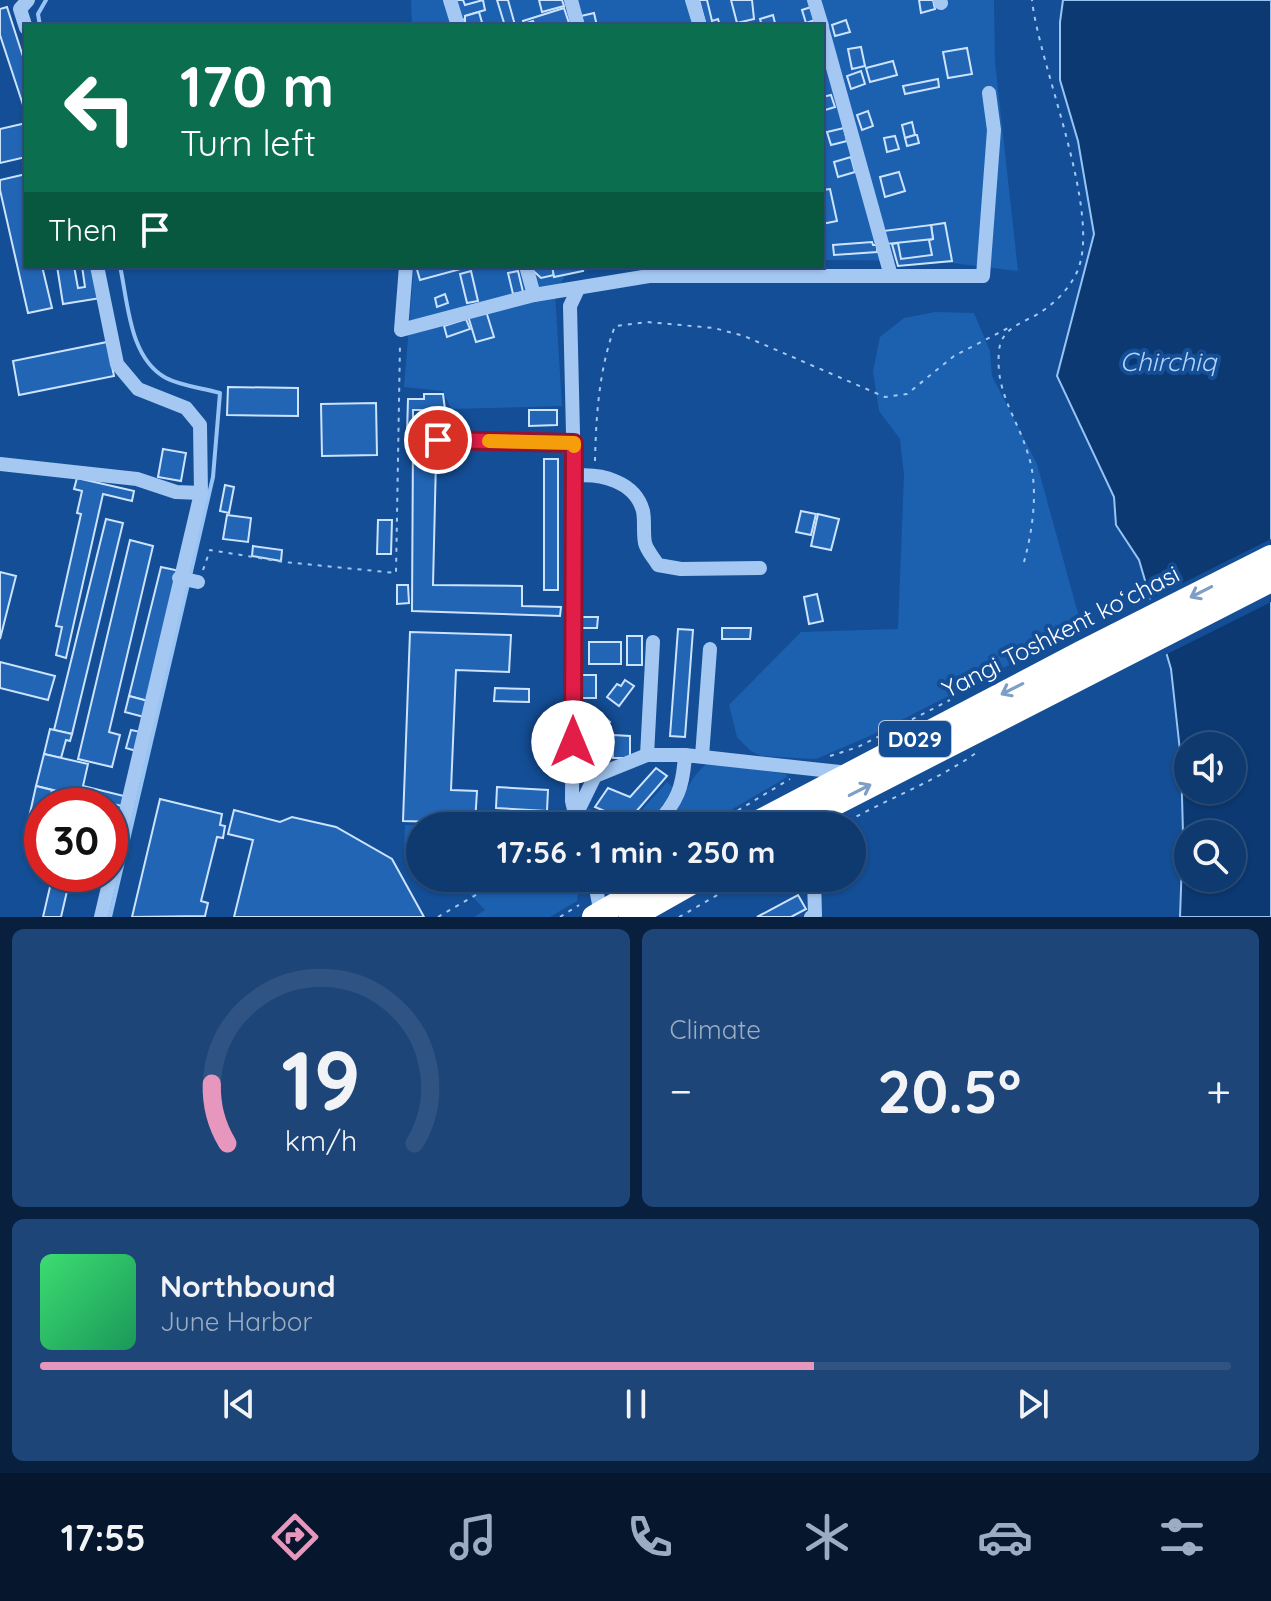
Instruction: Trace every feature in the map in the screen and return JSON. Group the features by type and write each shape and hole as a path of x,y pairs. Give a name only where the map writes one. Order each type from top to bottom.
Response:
{"highway":[{"name":"Yangi Toshkent ko‘chasi","path":"823,812 1271,557"},
{"name":"Yangi Toshkent ko‘chasi","path":"777,812 849,773 1271,580"},
{"path":"631,917 675,892"}],"street":[{"path":"25,24 20,9 28,0"},
{"path":"450,0 457,24"},
{"path":"571,0 577,24"},
{"path":"692,0 699,24"},
{"path":"814,0 821,24"},
{"path":"824,34 891,276"},
{"path":"406,268 401,330 534,295 578,289 648,271 983,276 994,130 989,93"},
{"path":"97,268 117,364 138,389 186,408 200,425 201,493 179,578 128,813 101,917"},
{"path":"527,268 534,295"},
{"path":"574,812 574,443 570,306 578,289"},
{"path":"438,440 574,443"},
{"path":"0,464 137,479 176,492 201,493"},
{"path":"574,476 595,474 609,477 629,490 642,508 646,545 658,565 681,569 760,568"},
{"path":"179,578 198,582"},
{"path":"647,755 653,642"},
{"path":"702,756 710,649"},
{"path":"580,812 595,776 647,755 702,756 849,773"},
{"path":"666,812 679,795 685,755"},
{"path":"811,917 815,915 814,892"}],"path":[{"path":"595,474 600,382 606,350 615,326 647,322 714,328 744,336 885,397 907,394 954,356 1040,313 1062,295 1077,271 1083,228 1076,179 1032,0"},
{"path":"1018,324 1004,335 999,348 999,369 1002,395 1029,457 1033,532 1024,562"},
{"path":"198,582 210,550 284,562 396,573 401,330"},
{"path":"735,812 820,760 858,747 957,697"},
{"path":"863,812 925,784 980,749"},
{"path":"438,917 481,892"},
{"path":"679,917 723,892"},
{"path":"560,917 598,894"}],"shaded area":[{"path":"411,0 994,0 995,62 1018,271 935,261 824,260 824,24 412,24"},
{"path":"414,268 598,268 565,276 555,293 562,406 451,409 443,391 404,387"},
{"path":"935,312 974,313 990,351 992,376 1037,464 1082,628 874,734 816,759 761,756 737,737 729,705 801,632 898,629 904,475 900,439 879,411 873,371 880,337 904,318"},
{"path":"708,763 786,774 787,777 728,812 674,812"},
{"path":"667,782 673,788 657,812 640,812"},
{"path":"468,892 578,892 577,901 550,917 474,917 485,910"}],"water":[{"name":"Chirchiq","path":"1063,0 1271,0 1271,917 1180,917 1181,892 1246,892 1246,820 1183,820 1182,804 1246,804 1246,732 1178,732 1171,669 1139,560 1116,525 1114,497 1057,376 1094,234 1078,141 1060,80"}],"pier":[{"path":"1271,539 1271,602 1163,656 1147,601"}],"building":[{"path":"451,0 463,0 465,5 483,0 485,10 457,21"},
{"path":"497,0 508,0 515,24 504,24"},
{"path":"539,0 562,0 564,6 542,12"},
{"path":"699,0 707,0 712,21 718,19 719,24 705,24"},
{"path":"731,0 752,0 754,19 737,23"},
{"path":"919,0 933,0 935,9 921,13"},
{"path":"814,6 818,19 806,23 802,10"},
{"path":"7,7 24,60 24,108 0,35 0,9"},
{"path":"564,8 569,24 534,24 533,21 524,24 523,21"},
{"path":"479,12 482,24 465,24 465,16"},
{"path":"594,13 597,24 583,24 581,16"},
{"path":"773,15 775,23 761,24 760,19"},
{"path":"846,20 850,32 835,36 832,25"},
{"path":"861,47 865,66 852,69 848,49"},
{"path":"967,48 972,74 948,78 943,52"},
{"path":"893,61 897,75 870,82 866,68"},
{"path":"861,71 865,84 851,89 847,76"},
{"path":"938,79 939,87 905,94 903,86"},
{"path":"831,95 835,107 824,110 824,97"},
{"path":"868,111 873,126 862,130 857,115"},
{"path":"912,122 915,135 905,138 902,125"},
{"path":"24,123 24,157 0,163 0,129"},
{"path":"844,128 847,141 831,145 827,132"},
{"path":"917,135 919,143 907,146 905,138"},
{"path":"895,136 899,149 887,152 884,138"},
{"path":"851,157 855,172 838,177 834,162"},
{"path":"899,172 905,191 885,197 880,177"},
{"path":"24,174 24,268 42,268 52,308 28,313 0,180"},
{"path":"830,189 837,221 824,224 824,190"},
{"path":"945,223 952,261 898,266 892,244 898,243 901,259 932,255 929,240 933,239 931,225"},
{"path":"931,225 933,239 886,244 883,231"},
{"path":"872,242 877,245 877,252 834,255 833,245"},
{"path":"57,268 74,268 78,288 85,287 82,268 95,268 101,298 63,304"},
{"path":"417,268 464,268 420,280"},
{"path":"530,268 552,268 554,275 541,278"},
{"path":"552,268 582,268 583,271 554,277"},
{"path":"471,271 478,301 467,303 460,274"},
{"path":"518,271 523,292 513,294 508,273"},
{"path":"445,294 448,303 437,307 435,298"},
{"path":"486,311 494,337 476,342 468,316"},
{"path":"466,319 470,329 447,337 444,326"},
{"path":"107,342 114,376 19,395 13,361"},
{"path":"228,387 298,388 298,416 227,415"},
{"path":"424,394 443,394 445,409 441,409 441,434 428,434 429,410 413,410 413,434 407,434 408,399 424,399"},
{"path":"376,403 377,455 322,456 321,404"},
{"path":"529,410 557,410 557,425 529,426"},
{"path":"413,440 423,440 422,459 436,460 433,585 522,586 522,606 561,607 560,616 412,611"},
{"path":"163,449 186,453 181,481 158,477"},
{"path":"544,459 558,459 558,590 544,590"},
{"path":"77,478 134,491 132,501 103,494 66,658 56,655 62,627 56,626 81,514 77,513 82,491 74,489"},
{"path":"225,485 234,487 229,513 220,511"},
{"path":"801,511 816,514 811,535 796,532"},
{"path":"818,514 839,519 831,550 811,546"},
{"path":"227,515 251,518 248,542 223,539"},
{"path":"106,519 123,523 72,734 54,730"},
{"path":"378,520 392,520 391,554 377,554"},
{"path":"130,540 153,546 109,732 120,735 112,767 78,759"},
{"path":"253,546 282,550 281,561 252,556"},
{"path":"161,567 180,571 148,701 129,696"},
{"path":"0,572 16,576 0,639"},
{"path":"397,585 408,585 409,603 397,604"},
{"path":"817,594 823,621 809,624 804,597"},
{"path":"579,617 598,617 597,628 579,628"},
{"path":"722,628 751,628 750,639 722,639"},
{"path":"678,629 693,630 685,737 670,736"},
{"path":"410,632 511,635 509,672 456,670 451,790 477,791 476,812 406,812 406,821 403,821"},
{"path":"627,636 642,636 642,665 627,665"},
{"path":"589,642 621,642 621,664 589,664"},
{"path":"0,662 55,676 48,700 0,688"},
{"path":"582,675 596,675 596,698 582,698"},
{"path":"625,680 634,686 619,706 607,697 617,684 621,686"},
{"path":"495,688 529,689 529,702 494,701"},
{"path":"129,696 148,701 144,717 125,712"},
{"path":"601,715 610,722 602,732 593,724"},
{"path":"580,725 591,725 591,763 580,763"},
{"path":"50,729 72,734 70,741 66,740 61,758 44,754"},
{"path":"131,730 141,732 136,751 126,748"},
{"path":"613,735 630,736 630,758 613,758"},
{"path":"44,754 88,764 83,786 91,788 36,786"},
{"path":"656,768 667,776 636,812 607,812 595,807 608,788 630,797"},
{"path":"497,787 548,790 547,811 496,808"},
{"path":"160,799 222,814 220,825 225,826 223,838 217,837 201,901 208,903 205,916 132,917"},
{"path":"234,810 280,822 292,817 336,827 392,859 406,884 406,892 410,892 424,917 234,917 253,840 228,834"},
{"path":"49,892 67,892 61,917 43,917"},
{"path":"798,895 806,909 791,917 757,917"}],"waterway":[{"path":"40,24 38,14 46,0"},
{"path":"120,268 132,328 144,357 166,378 220,393 213,477 190,576"},
{"path":"110,917 188,584"}],"slow traffic":[{"path":"489,441 574,443 574,446"}],"route":[{"path":"438,440 574,443 573,742"}]}
